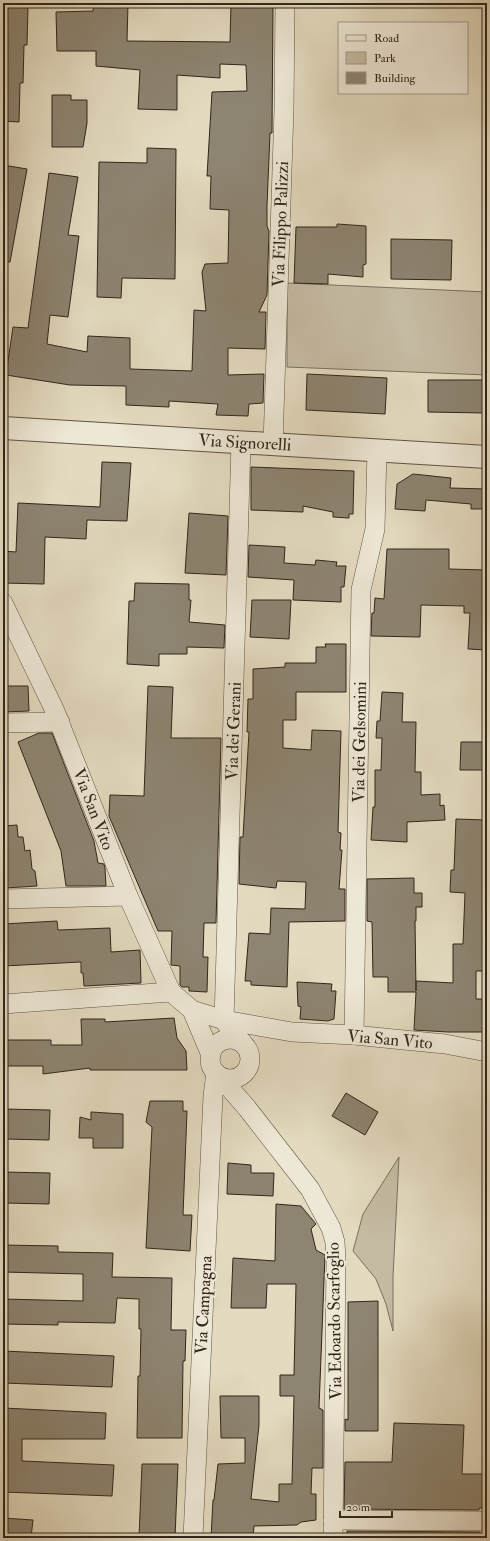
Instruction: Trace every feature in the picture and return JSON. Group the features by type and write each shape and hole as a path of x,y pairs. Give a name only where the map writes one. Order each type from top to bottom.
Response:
{"street":[{"name":"Via Filippo Palizzi","path":"273,444 284,110 285,3"},
{"name":"Via Signorelli","path":"3,428 487,457"},
{"name":"Via dei Gerani","path":"237,1043 241,442"},
{"name":"Via dei Gelsomini","path":"354,1035 361,590 375,529 377,450"},
{"name":"Via San Vito","path":"3,604 60,722 128,896 171,992 192,1010 237,1043 256,1045 265,1038 292,1032"},
{"path":"3,723 60,722"},
{"path":"3,899 128,896"},
{"path":"3,1004 171,992"},
{"name":"Via San Vito","path":"192,1010 216,1068"},
{"name":"Via San Vito","path":"237,1043 250,1025 292,1032 354,1035 445,1044 487,1052"},
{"path":"237,1043 244,1074 239,1078 233,1079 216,1068 217,1044 237,1043"},
{"path":"237,1043 247,1108"},
{"name":"Via Edoardo Scarfoglio","path":"216,1068 310,1189 331,1228 335,1242 333,1529"},
{"name":"Via Campagna","path":"193,1538 212,1112 216,1068"},
{"path":"333,1529 487,1521"}],"green space":[{"path":"287,283 487,292 487,375 287,367"},
{"path":"399,1157 393,1277 393,1331 386,1304 376,1279 353,1251 363,1214"}],"building":[{"path":"94,3 128,3 127,41 230,42 231,3 273,6 272,133 270,133 267,206 267,226 269,231 267,295 259,312 266,312 265,349 228,348 228,375 264,374 263,403 249,404 248,416 216,415 218,404 169,401 169,407 126,405 126,386 70,385 6,375 13,327 28,328 49,173 78,177 68,235 79,236 68,317 50,315 47,344 87,352 88,336 130,338 130,369 192,371 194,310 206,311 202,272 205,264 228,263 229,210 210,209 211,176 207,176 212,92 247,91 246,65 220,64 220,78 177,75 177,110 138,109 140,70 96,66 96,51 57,51 56,12 93,11"},
{"path":"3,6 28,7 27,45 24,45 23,83 20,83 19,122 3,121"},
{"path":"52,95 71,95 71,100 87,100 87,123 83,147 52,147"},
{"path":"147,148 176,149 175,279 122,278 121,298 97,297 99,162 147,163"},
{"path":"3,165 27,169 10,262 3,262"},
{"path":"337,224 366,226 366,264 363,265 363,277 328,274 328,284 294,283 296,227 337,227"},
{"path":"391,239 452,240 451,280 391,279"},
{"path":"307,374 387,378 385,414 306,410"},
{"path":"428,380 486,380 485,413 428,412"},
{"path":"102,462 131,463 127,521 87,520 86,539 45,537 44,584 3,583 3,551 16,552 18,503 100,507"},
{"path":"251,467 354,471 353,514 349,514 349,518 333,517 333,512 303,506 303,512 251,510"},
{"path":"413,474 451,478 450,488 487,489 487,509 471,509 471,504 426,500 425,511 395,509 397,484"},
{"path":"189,513 228,516 226,575 185,573"},
{"path":"249,545 285,547 284,563 315,565 316,560 337,562 336,566 346,566 344,587 341,587 341,602 293,600 294,580 248,577"},
{"path":"387,549 449,549 449,569 487,570 487,650 468,649 470,613 464,613 464,606 421,605 420,637 371,636 372,613 374,613 375,598 384,599"},
{"path":"135,583 189,584 189,600 191,600 189,622 225,625 224,648 187,647 187,654 159,654 159,666 127,664 129,601 134,601"},
{"path":"252,600 291,600 289,639 250,637"},
{"path":"325,644 346,644 346,692 296,692 296,720 283,720 283,748 311,750 312,730 341,731 338,832 341,833 340,850 342,850 339,889 345,889 345,921 289,922 287,987 251,985 251,981 245,981 249,933 270,934 271,908 305,909 306,882 277,881 276,888 239,884 240,837 243,837 249,732 247,732 248,699 253,699 253,669 285,667 285,663 316,663 316,647 326,647"},
{"path":"3,686 28,686 29,711 3,712"},
{"path":"148,686 173,687 171,738 221,738 216,923 204,923 203,957 208,957 207,992 189,991 189,987 182,987 180,985 180,966 171,965 172,931 158,931 109,816 110,795 144,796"},
{"path":"382,692 403,693 402,722 416,722 415,772 421,772 421,795 440,794 440,806 444,805 445,820 407,822 407,842 371,840 373,807 375,807 375,770 381,770 382,738 376,738 377,721 380,721"},
{"path":"39,733 52,733 94,841 98,863 104,864 106,886 66,886 61,851 18,742"},
{"path":"461,742 487,742 487,770 460,770"},
{"path":"456,819 487,820 487,971 476,971 476,999 487,999 487,1032 414,1030 416,992 388,992 388,977 373,977 372,922 367,921 367,879 414,878 414,893 422,893 422,907 416,907 415,921 416,991 416,981 453,983 453,944 463,944 465,893 450,892 451,870 454,870"},
{"path":"17,825 18,837 23,837 25,851 30,850 32,869 35,871 37,886 5,888 3,826"},
{"path":"57,921 58,930 110,928 111,952 140,950 141,983 84,986 83,973 81,973 81,962 3,966 3,924"},
{"path":"297,982 332,984 331,991 336,991 334,1019 328,1021 300,1019 301,1007 298,1006"},
{"path":"174,1018 177,1038 186,1051 187,1070 90,1070 90,1068 43,1074 43,1066 3,1066 3,1040 51,1040 51,1045 82,1045 81,1019 105,1019 105,1022"},
{"path":"346,1093 378,1112 365,1135 332,1116"},
{"path":"150,1101 183,1101 183,1111 187,1111 183,1215 192,1215 190,1251 146,1248 152,1127 146,1122"},
{"path":"3,1109 50,1110 49,1140 3,1139"},
{"path":"91,1112 123,1114 123,1148 93,1148 93,1138 79,1138 80,1117 91,1120"},
{"path":"228,1163 251,1165 251,1173 274,1173 273,1196 227,1194"},
{"path":"3,1172 50,1173 49,1204 3,1203"},
{"path":"276,1204 301,1206 316,1224 311,1229 316,1250 325,1255 319,1408 323,1410 323,1468 312,1468 311,1494 316,1494 316,1520 301,1522 297,1525 254,1526 253,1538 211,1538 213,1500 218,1464 245,1463 245,1438 221,1438 220,1396 259,1396 259,1425 251,1499 279,1502 279,1484 292,1484 294,1396 280,1396 280,1375 294,1375 296,1284 267,1284 266,1308 231,1308 233,1258 275,1261"},
{"path":"3,1245 58,1246 58,1252 113,1253 112,1277 172,1278 171,1330 186,1330 185,1361 183,1361 182,1438 137,1438 138,1376 140,1376 141,1329 139,1329 139,1299 117,1298 115,1323 58,1322 58,1325 3,1324 3,1299 83,1301 83,1274 3,1272"},
{"path":"378,1301 378,1431 345,1431 345,1419 348,1420 348,1302"},
{"path":"3,1351 114,1356 112,1387 3,1383"},
{"path":"3,1408 106,1413 105,1439 22,1439 22,1461 114,1465 112,1496 3,1492"},
{"path":"394,1423 464,1425 462,1474 484,1474 484,1508 479,1508 479,1510 344,1509 345,1462 392,1462"},
{"path":"142,1464 178,1464 175,1538 139,1538"},
{"path":"3,1518 33,1520 31,1538 3,1538"},
{"path":"347,1531 480,1532 480,1538 347,1538"}]}
